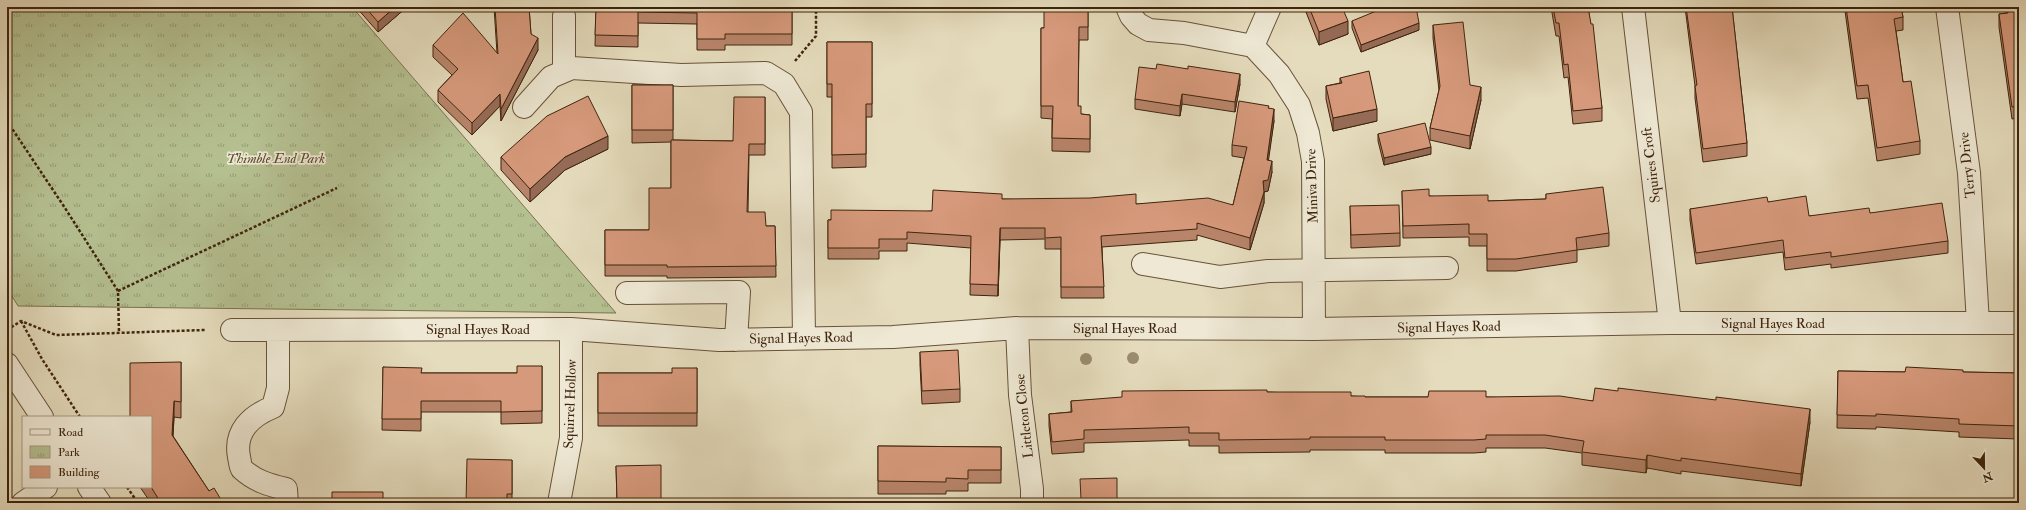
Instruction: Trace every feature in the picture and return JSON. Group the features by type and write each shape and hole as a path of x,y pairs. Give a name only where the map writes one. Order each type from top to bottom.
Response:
{"street":[{"path":"1127,7 1131,16 1138,24 1149,30 1184,33 1253,46 1270,7"},
{"name":"Squires Croft","path":"1633,7 1670,323"},
{"name":"Terry Drive","path":"1947,7 1969,173 1978,323"},
{"path":"564,16 564,71"},
{"name":"Miniva Drive","path":"1253,46 1279,74 1299,105 1308,133 1313,161 1314,329"},
{"path":"524,107 551,77 572,68 681,75 766,73 784,84 801,112 804,338"},
{"path":"1143,264 1220,276 1268,271 1314,272 1447,268"},
{"path":"627,293 739,292 736,340"},
{"name":"Signal Hayes Road","path":"232,330 572,329 736,340 893,337 1017,328 1314,329 1670,323 2019,323"},
{"name":"Littleton Close","path":"1017,328 1020,396 1032,489 1032,503"},
{"name":"Squirrel Hollow","path":"559,503 571,438 572,329"},
{"path":"278,330 278,388 273,407 259,413 244,426 237,448 241,467 258,481 286,489 287,503"},
{"path":"7,364 41,416"},
{"path":"23,503 45,488"},
{"path":"90,488 100,503"}],"path":[{"path":"778,81 816,36 816,7"},
{"path":"7,122 65,208 118,291 119,332"},
{"path":"118,291 337,188"},
{"path":"21,321 56,335 119,332 232,330"},
{"path":"7,330 21,321"},
{"path":"21,321 42,359 79,416"},
{"path":"128,488 138,503"}],"green space":[{"name":"Thimble End Park","path":"7,7 352,7 616,313 18,306 7,288"}],"building":[{"path":"365,7 395,7 378,22"},
{"path":"495,7 529,7 531,34 538,38 501,109 500,94 472,123 438,90 458,69 433,45 463,13 498,54"},
{"path":"602,7 792,7 792,34 725,34 725,39 697,39 697,13 638,12 638,36 595,35 596,8 602,9"},
{"path":"1044,7 1088,7 1088,27 1079,27 1078,106 1081,106 1081,114 1090,115 1090,139 1052,138 1053,106 1041,106 1041,28 1044,28"},
{"path":"1309,7 1342,7 1348,21 1319,32"},
{"path":"1386,7 1416,7 1419,23 1361,45 1352,21"},
{"path":"1553,7 1588,7 1591,24 1593,24 1602,108 1573,111 1568,64 1564,65 1559,23 1556,23"},
{"path":"1686,7 1732,7 1747,143 1703,149 1695,86 1697,85"},
{"path":"1846,7 1901,7 1903,17 1894,19 1903,82 1911,81 1920,141 1877,148 1868,85 1857,86"},
{"path":"2007,7 2019,7 2019,129 2018,106 2012,107 1999,14 2008,13"},
{"path":"1463,22 1470,85 1481,87 1470,136 1430,128 1440,86 1433,25"},
{"path":"827,42 872,42 872,104 866,104 866,154 832,155 832,84 827,84"},
{"path":"1157,64 1188,69 1188,66 1240,74 1235,102 1182,94 1180,106 1135,99 1139,67 1156,69"},
{"path":"1369,71 1377,109 1333,118 1326,86 1342,83 1340,78"},
{"path":"632,85 673,85 673,130 632,130"},
{"path":"588,96 608,136 565,157 530,189 501,157 547,116"},
{"path":"734,97 765,97 765,144 749,144 747,212 765,212 766,226 775,226 776,266 667,267 667,265 605,265 605,230 649,230 649,188 671,188 671,140 733,141"},
{"path":"1239,101 1269,106 1268,108 1274,109 1267,160 1272,161 1268,180 1263,181 1264,192 1250,238 1197,223 1197,229 1101,236 1104,287 1061,287 1061,237 1045,238 1045,228 1000,228 998,285 970,284 971,236 907,232 907,239 879,239 879,248 828,248 828,220 831,220 831,210 932,211 933,190 1002,194 1002,199 1090,198 1136,194 1136,204 1208,198 1233,205 1247,147 1232,145"},
{"path":"1425,123 1431,147 1384,158 1378,134"},
{"path":"1603,187 1609,233 1576,238 1577,250 1516,259 1487,259 1487,234 1469,234 1469,224 1403,226 1402,191 1429,189 1429,196 1488,195 1488,201 1546,199 1546,194"},
{"path":"1806,196 1809,216 1869,208 1870,213 1942,203 1948,241 1831,257 1831,252 1785,258 1783,240 1696,253 1690,209 1767,197 1768,202"},
{"path":"1399,205 1400,233 1351,235 1350,206"},
{"path":"958,350 960,389 922,391 920,352"},
{"path":"181,362 181,402 174,401 172,435 209,491 214,488 223,503 161,503 152,488 152,416 130,416 130,363"},
{"path":"517,366 542,366 542,411 501,412 501,401 421,401 421,419 382,419 383,367 422,368 421,373 517,373"},
{"path":"1906,367 1963,370 1963,372 2019,373 2019,426 1959,424 1959,419 1876,414 1876,416 1837,415 1838,371 1905,372"},
{"path":"672,368 697,368 697,413 598,413 598,373 672,373"},
{"path":"1595,388 1618,391 1618,388 1716,400 1716,397 1810,409 1801,474 1681,458 1681,461 1647,455 1646,460 1582,452 1584,441 1545,435 1486,435 1486,439 1474,440 1385,440 1385,437 1310,437 1310,439 1219,440 1219,433 1189,433 1189,427 1084,430 1084,439 1052,442 1049,414 1072,412 1071,401 1122,397 1122,391 1267,390 1267,392 1351,392 1351,396 1365,397 1428,397 1429,391 1486,391 1486,397 1560,396 1593,401"},
{"path":"878,446 1001,447 1001,470 968,470 968,479 946,478 946,482 878,481"},
{"path":"467,459 512,460 512,494 507,494 507,503 466,503"},
{"path":"661,465 661,503 620,503 620,499 617,499 616,466"},
{"path":"1117,478 1117,503 1079,503 1079,500 1081,499 1080,479"},
{"path":"332,492 383,492 383,503 332,503"}]}
